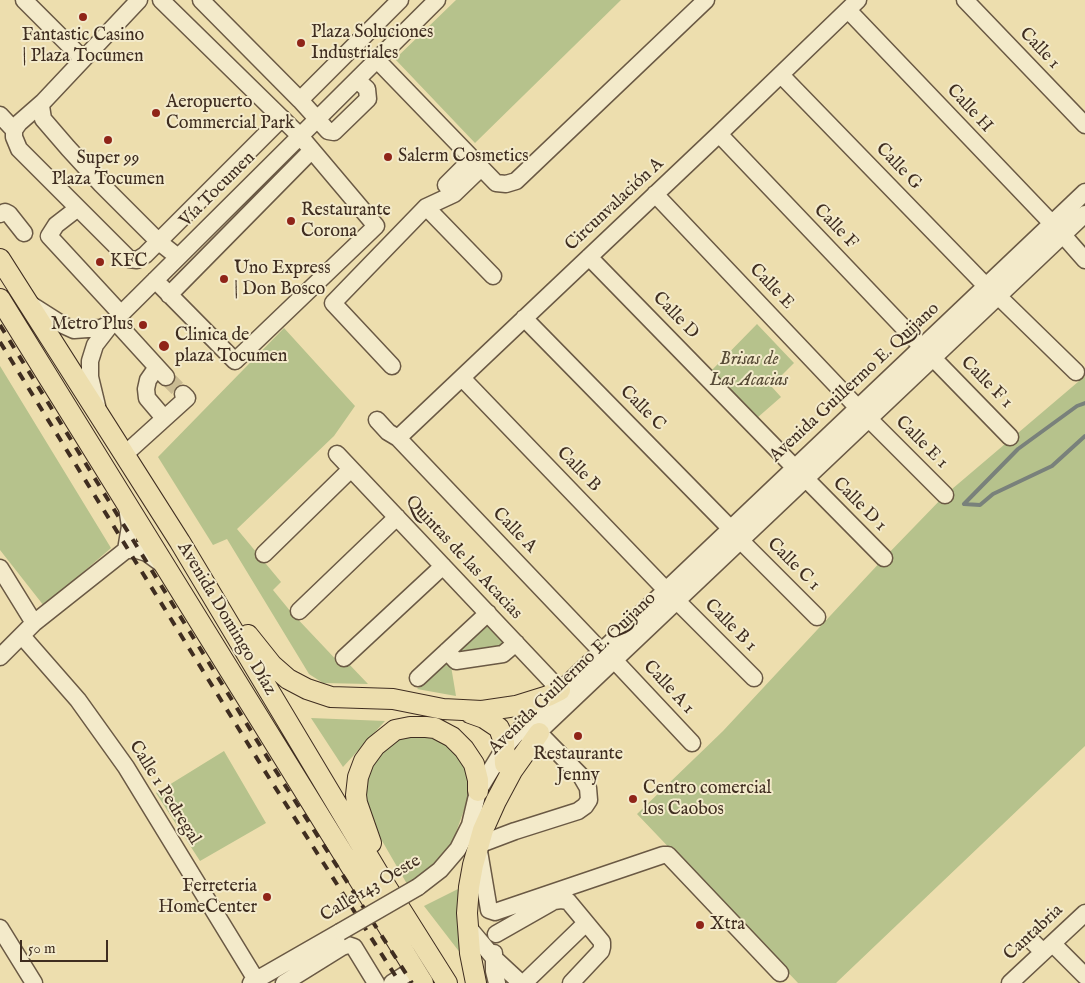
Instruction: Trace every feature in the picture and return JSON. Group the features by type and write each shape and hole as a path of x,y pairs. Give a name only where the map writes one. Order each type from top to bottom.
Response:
{"main road":[{"name":"Avenida Domingo Díaz","path":"0,259 180,542 384,883 447,983"},
{"name":"Avenida Domingo Díaz","path":"0,299 419,979"},
{"path":"180,542 209,579 251,640 272,665 296,684 321,695 336,698 393,699 478,715 496,725 501,731 505,756"},
{"path":"464,711 492,711 516,706 548,696 560,690"},
{"path":"384,883 356,795 357,784 364,761 375,746 387,736 402,728 418,726 435,728 452,737 469,756 476,772 477,795"},
{"path":"476,983 468,927 469,887 478,845 504,784 539,733"}],"street":[{"path":"24,0 83,59"},
{"path":"140,0 14,130 14,137 19,149 129,259 137,260 146,255 282,118"},
{"path":"155,280 235,361 376,226 300,136 161,0"},
{"path":"201,0 331,132 334,132 368,99 367,89 357,80"},
{"name":"Vía Tocumen","path":"99,413 90,376 90,362 95,345 116,319 437,0"},
{"path":"377,60 476,164 496,183 506,184 516,181 706,0"},
{"name":"Calle 1","path":"965,0 1085,125"},
{"path":"300,100 391,3 409,28"},
{"name":"Circunvalación A","path":"398,438 853,5"},
{"name":"Calle H","path":"853,5 1085,260"},
{"name":"Calle G","path":"781,75 992,291 1076,372"},
{"path":"42,102 43,119 101,184 159,242 178,257"},
{"path":"334,103 348,118"},
{"path":"0,116 14,130"},
{"name":"Calle F","path":"719,134 928,352"},
{"path":"170,295 312,150"},
{"path":"446,185 476,164"},
{"path":"392,366 333,303 426,207 454,194 476,164"},
{"name":"Avenida Guillermo E. Quijano","path":"505,756 520,748 539,733 608,656 1057,230 1085,192"},
{"name":"Calle E","path":"655,194 864,413"},
{"path":"426,207 493,276"},
{"path":"78,208 56,224 49,236 161,372 148,380 146,389 148,398 164,418"},
{"path":"0,214 6,212 9,214 24,233"},
{"name":"Avenida Guillermo E. Quijano","path":"1057,230 1085,214"},
{"name":"Calle D","path":"589,257 800,474"},
{"path":"30,304 63,326 74,330 101,328 116,319"},
{"name":"Calle C","path":"524,318 736,534"},
{"name":"Calle F 1","path":"928,352 1010,436"},
{"name":"Calle B","path":"462,378 666,601"},
{"path":"124,455 187,398 183,394"},
{"name":"Calle E 1","path":"864,413 945,495"},
{"name":"Calle A","path":"377,420 388,432 398,438 608,656"},
{"name":"Quintas de las Acacias","path":"337,454 560,690"},
{"path":"264,554 351,469"},
{"name":"Calle D 1","path":"800,474 884,558"},
{"path":"125,502 130,526 126,550"},
{"path":"299,611 397,518"},
{"name":"Calle C 1","path":"736,534 817,617"},
{"path":"0,657 34,623 126,550 137,550 147,553 157,558 164,566"},
{"path":"344,658 443,566"},
{"path":"0,568 34,623"},
{"name":"Calle B 1","path":"666,601 754,678"},
{"path":"418,678 488,613"},
{"name":"Calle 1 Pedregal","path":"22,636 78,700 126,767 255,982"},
{"path":"447,651 456,661 503,654 516,643"},
{"name":"Avenida Guillermo E. Quijano","path":"477,795 485,793 524,725 560,690 608,656"},
{"name":"Calle A 1","path":"608,656 692,743"},
{"path":"497,983 494,958 496,934 492,912 489,910 478,845 578,811 586,806 589,800 588,788 580,776 539,733 537,721 546,705"},
{"name":"Calle 143 Oeste","path":"255,982 418,886 440,870 458,849 470,825 477,795"},
{"path":"492,912 663,855 668,855 780,973"},
{"path":"496,934 554,902 568,901 602,942 601,951 571,983"},
{"name":"Cantabria","path":"1010,983 1043,946 1085,913"},
{"path":"468,927 494,958 522,983 586,923"},
{"path":"0,928 34,983"},
{"path":"284,983 348,945 354,947 376,983"},
{"path":"1043,946 1085,976"},
{"path":"392,983 419,979"}],"green space":[{"path":"456,0 621,0 475,143 395,59"},
{"name":"Brisas de Las Acacias","path":"757,324 794,363 771,386 781,397 757,418 711,371"},
{"path":"284,328 355,406 334,436 237,529 281,582 273,590 291,612 343,667 348,663 368,684 323,683 309,674 227,539 213,545 158,457"},
{"path":"0,366 111,548 44,606 0,550"},
{"path":"1085,376 1085,746 836,983 798,983 637,814 723,731 945,495"},
{"path":"488,625 505,643 498,651 455,653 482,627"},
{"path":"446,661 451,666 456,696 417,689"},
{"path":"311,718 385,721 343,767"},
{"path":"426,734 456,750 466,768 471,790 453,841 443,857 428,873 407,884 359,801 363,768 393,737"},
{"path":"224,751 266,823 200,861 156,793"},
{"path":"462,887 461,954 424,906"}],"waterway":[{"path":"1085,403 1077,406 1018,449 964,504 980,505 993,494 1052,466 1085,436"}],"tunnel":[{"path":"166,377 183,394"}],"railway":[{"path":"0,325 274,768 412,983"},
{"path":"0,342 266,773 400,983"}],"place":[{"name":"Fantastic Casino | Plaza Tocumen","path":"83,17"},
{"name":"Plaza Soluciones Industriales","path":"301,43"},
{"name":"Aeropuerto Commercial Park","path":"156,113"},
{"name":"Super 99 Plaza Tocumen","path":"108,140"},
{"name":"Salerm Cosmetics","path":"388,157"},
{"name":"Restaurante Corona","path":"291,221"},
{"name":"KFC","path":"100,262"},
{"name":"Uno Express | Don Bosco","path":"224,279"},
{"name":"Metro Plus","path":"143,325"},
{"name":"Clinica de plaza Tocumen","path":"164,346"},
{"name":"Restaurante Jenny","path":"578,736"},
{"name":"Centro comercial los Caobos","path":"633,799"},
{"name":"Ferreteria HomeCenter","path":"267,897"},
{"name":"Xtra","path":"700,925"}]}
